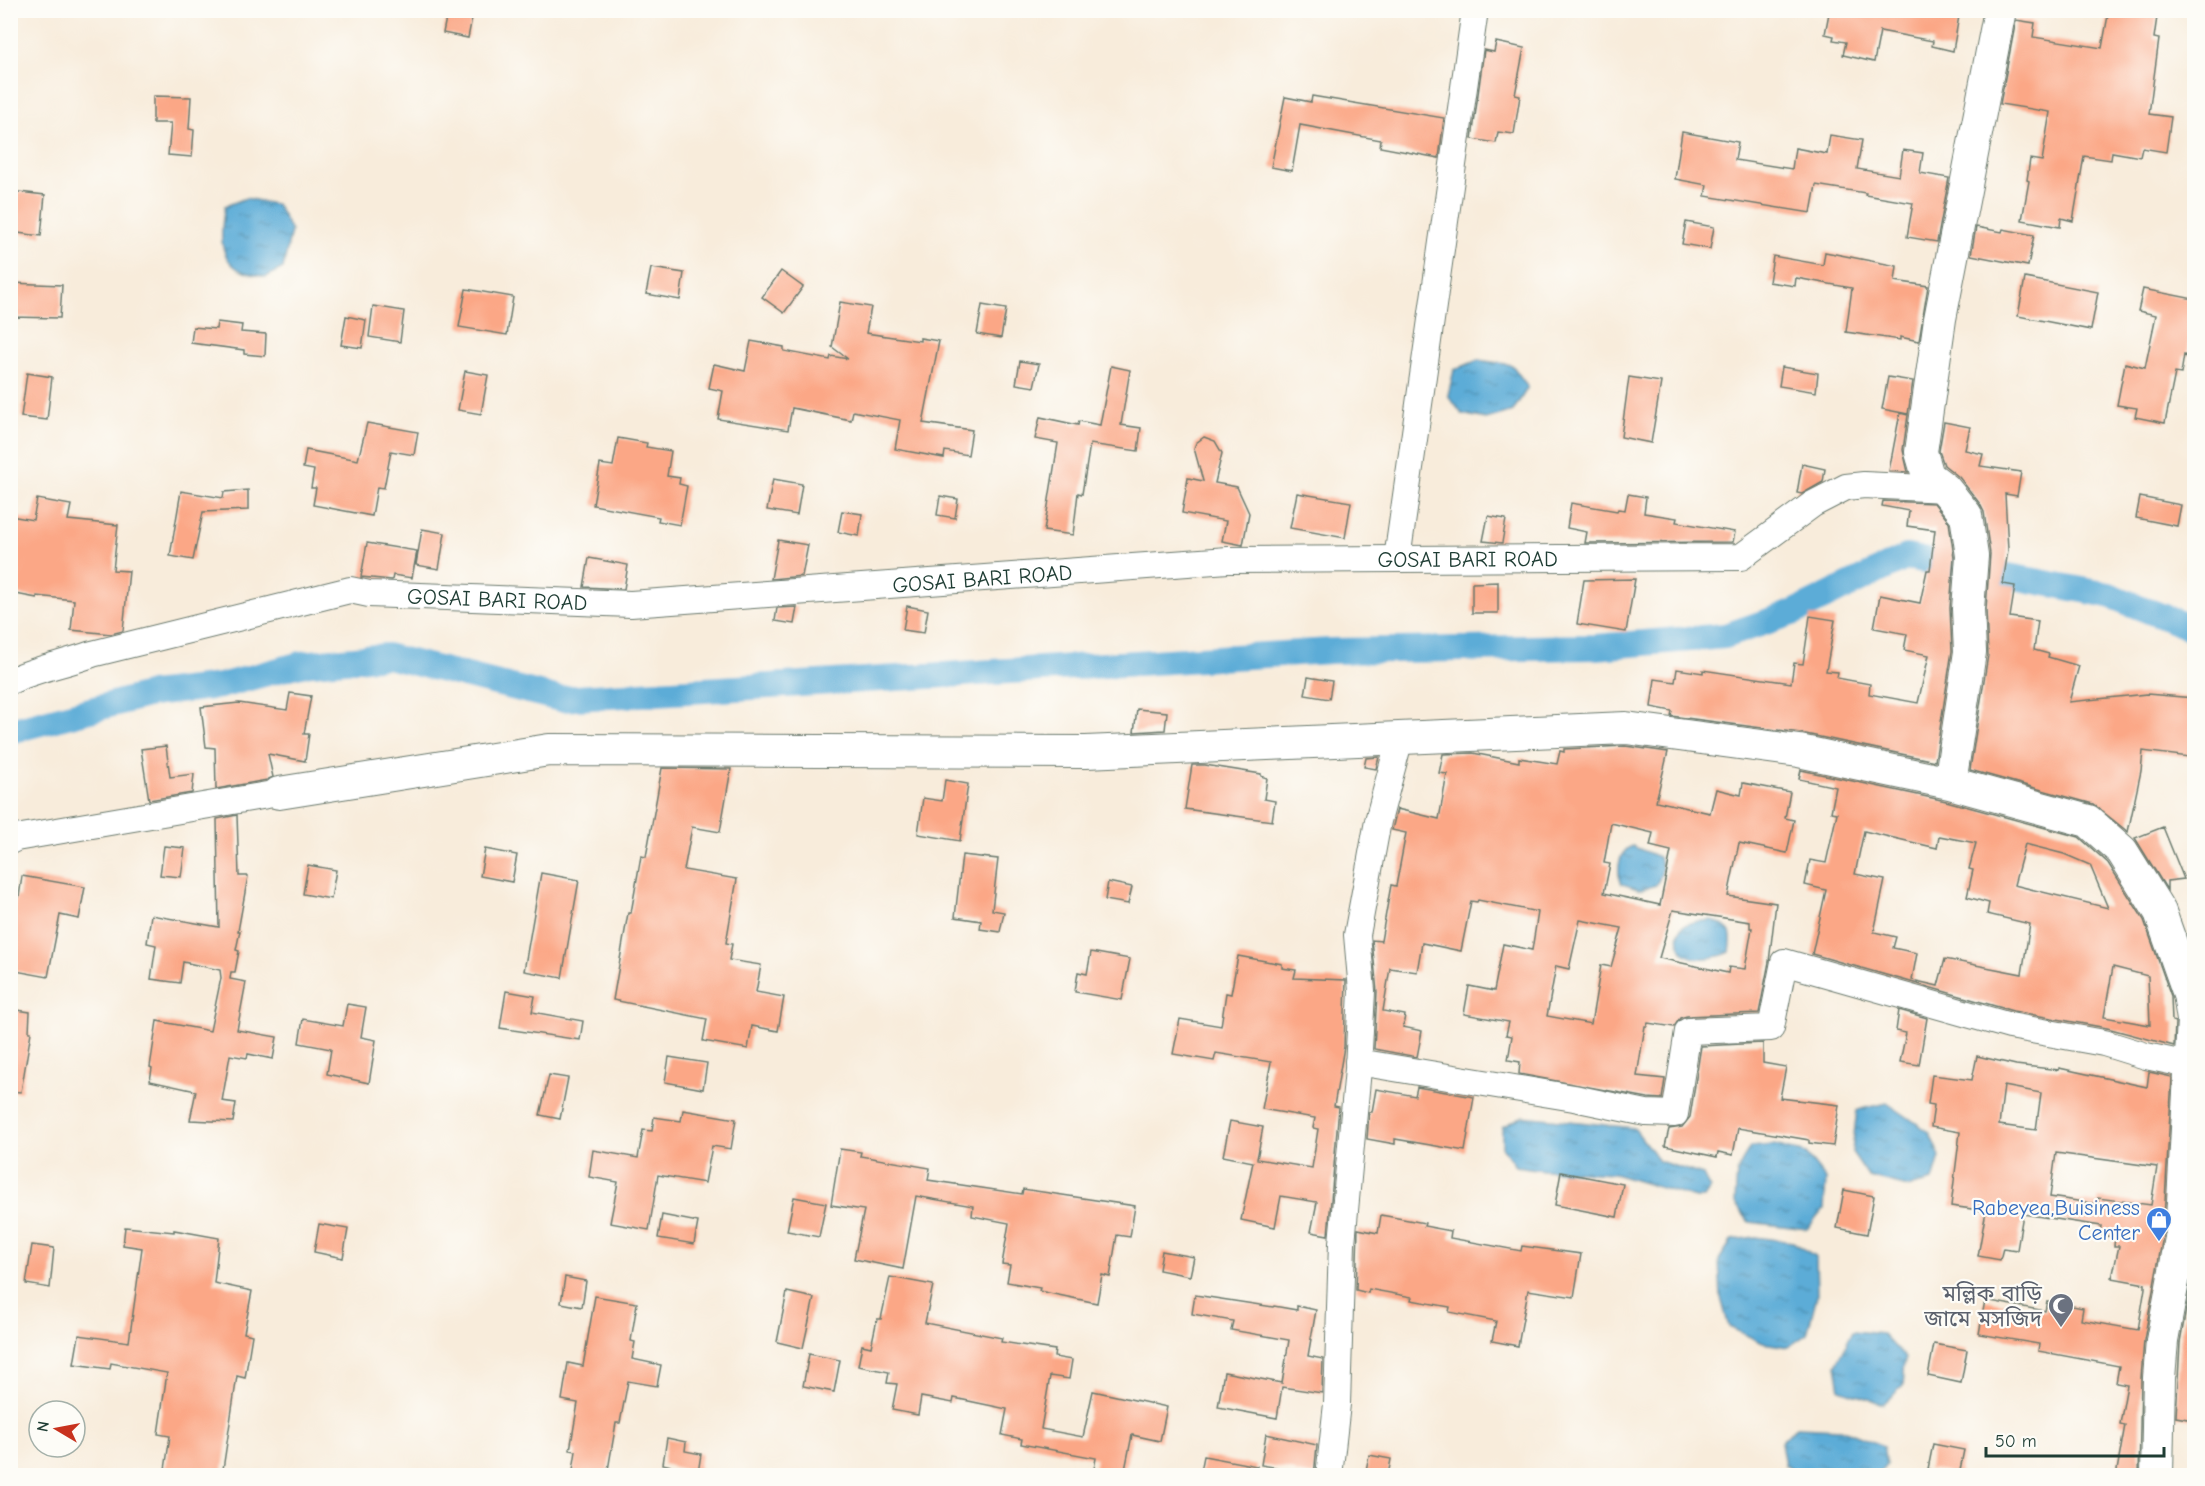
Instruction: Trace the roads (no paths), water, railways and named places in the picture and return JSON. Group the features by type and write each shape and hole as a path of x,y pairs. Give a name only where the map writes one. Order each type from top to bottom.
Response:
{"street":[{"path":"1397,559 1475,10"},
{"path":"1950,783 1970,652 1968,609 1972,556 1966,515 1945,489 1928,476 1922,452 1940,319 2000,10"},
{"name":"GOSAI BARI ROAD","path":"10,681 30,672 92,654 350,590 381,594 631,604 1228,560 1741,557 1813,504 1846,487 1864,485 1945,489"},
{"path":"10,841 16,838 279,793 549,750 1086,752 1626,728 1799,751 1950,783 2088,821 2122,851 2160,912 2189,994 2193,1020 2189,1065 2191,1126 2181,1238 2162,1341 2157,1476"},
{"path":"1329,1476 1336,1404 1342,1243 1359,1062 1362,991 1357,935 1378,822 1400,738"},
{"path":"1359,1062 1574,1098 1646,1113 1675,1114 1688,1031 1772,1028 1784,962 2010,1026 2104,1043 2146,1056 2189,1065"}],"water":[{"path":"246,198 277,205 291,231 283,268 266,277 242,271 234,266 224,251 222,224 225,206"},
{"path":"1478,360 1512,365 1528,387 1513,411 1486,419 1462,414 1448,395 1454,370"},
{"path":"1632,846 1659,857 1662,871 1656,885 1641,890 1622,884 1619,863 1627,849"},
{"path":"1713,920 1730,932 1730,952 1708,958 1692,957 1686,954 1679,942 1678,935 1681,928 1692,923"},
{"path":"1887,1103 1929,1132 1940,1157 1933,1181 1908,1187 1869,1177 1852,1152 1857,1110"},
{"path":"1523,1116 1634,1128 1659,1161 1703,1175 1710,1189 1704,1198 1695,1198 1614,1174 1515,1166 1502,1147 1502,1127"},
{"path":"1775,1145 1806,1154 1826,1179 1824,1209 1807,1229 1749,1222 1735,1203 1737,1172 1750,1147"},
{"path":"1755,1237 1793,1242 1816,1257 1817,1295 1807,1334 1788,1347 1763,1343 1729,1327 1721,1298 1719,1260 1732,1240"},
{"path":"1853,1331 1883,1334 1905,1358 1903,1386 1883,1404 1840,1389 1836,1365"},
{"path":"1796,1427 1841,1429 1883,1446 1886,1465 1878,1475 1800,1475 1785,1465 1781,1442"}],"waterway":[{"path":"10,731 151,694 220,686 301,664 387,656 560,699 1330,651 1596,647 1725,636 1795,612 1907,557 2109,595 2194,629"}],"place":[{"name":"Rabeyea,Buisiness Center","path":"2159,1243"},
{"name":"মল্লিক বাড়ি জামে মসজিদ","path":"2061,1329"}]}
